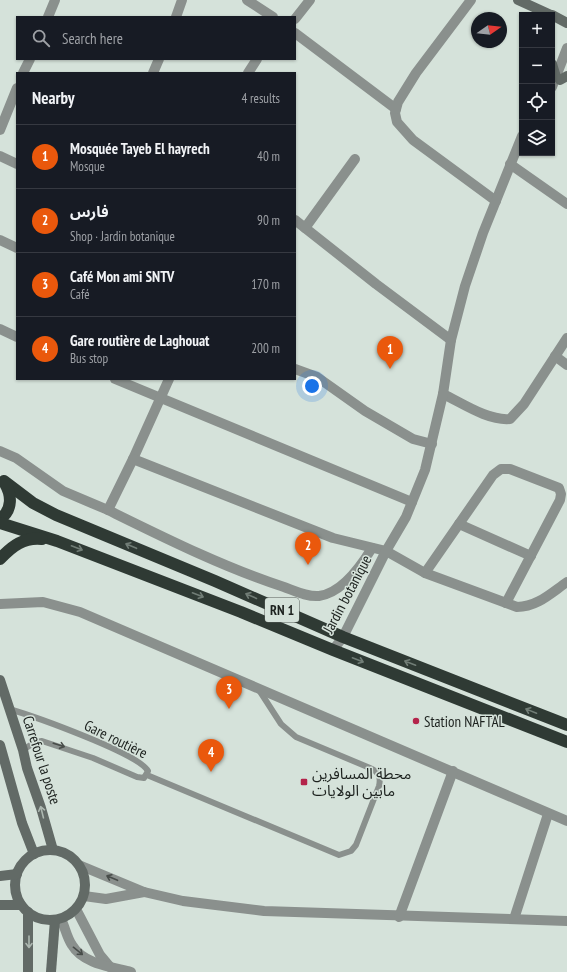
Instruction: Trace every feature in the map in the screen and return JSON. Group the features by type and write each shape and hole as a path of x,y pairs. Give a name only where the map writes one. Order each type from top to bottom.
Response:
{"highway":[{"path":"0,520 8,511 10,503 10,496 2,480"},
{"name":"RN 1","path":"2,480 33,503 56,515 215,581 343,637 567,725"},
{"name":"RN 1","path":"0,523 57,541 242,612 333,650 567,742"},
{"path":"0,559 14,546 29,538 57,541"}],"street":[{"path":"50,16 55,0"},
{"path":"176,16 182,0"},
{"path":"247,0 271,16"},
{"path":"296,18 310,0"},
{"path":"471,0 416,73 398,102 395,113 398,122 413,140 496,201"},
{"path":"518,0 539,12"},
{"path":"555,17 567,23"},
{"path":"296,34 396,109"},
{"path":"558,80 567,48"},
{"path":"24,72 30,60"},
{"path":"153,72 159,60"},
{"path":"249,72 256,60"},
{"path":"558,80 567,70"},
{"path":"0,130 16,90"},
{"name":"Jardin botanique","path":"333,650 343,637 386,551 406,517 425,470 442,394 451,340 465,286 519,143"},
{"path":"306,228 355,159"},
{"path":"1,160 16,164"},
{"path":"510,164 567,204"},
{"path":"296,221 376,284 451,340"},
{"path":"0,240 16,248"},
{"path":"0,329 16,337"},
{"path":"442,394 502,420 510,419 524,404 567,338"},
{"path":"555,356 567,365"},
{"path":"296,369 317,377 364,410 413,439 432,444"},
{"path":"117,380 412,502"},
{"path":"108,510 169,380"},
{"path":"0,451 16,458 63,491 265,581 310,596 330,593 361,565 372,548"},
{"path":"133,459 333,538 386,551 426,573 506,603 521,607 537,603 567,582"},
{"path":"426,573 493,475 500,470 510,469 559,488 561,494 560,500 506,603"},
{"path":"459,524 530,556"},
{"path":"0,604 42,602 80,612 567,821"},
{"name":"Carrefour la poste","path":"0,680 23,750 27,768 42,808 53,850"},
{"path":"0,745 22,823 34,854"},
{"path":"399,917 453,771"},
{"path":"514,919 548,814"},
{"path":"79,865 85,880 84,896 76,910 58,920 41,919 28,912 21,905 16,895 15,885 17,874 27,859 34,854 53,850 67,855 79,865 144,892 183,901 264,911 399,917 567,921"},
{"path":"0,876 17,874"},
{"path":"84,896 106,899 144,892"},
{"path":"0,905 21,905"},
{"path":"76,910 100,955 110,967"},
{"path":"28,912 28,972"},
{"path":"58,920 72,946 88,959 110,967 131,972"},
{"path":"51,972 58,920"}],"lane":[{"path":"147,775 339,855 351,851 356,845 379,786 380,779 378,773 370,768 296,736 286,730 257,687"},
{"name":"Gare routière","path":"9,709 118,751 145,765 148,771 144,778 137,777 93,758 42,741 35,742 23,750"}],"place":[{"name":"Mosquée Tayeb El hayrech","path":"390,369"},
{"name":"فارس","path":"308,565"},
{"name":"Café Mon ami SNTV","path":"229,709"},
{"name":"Station NAFTAL","path":"416,721"},
{"name":"Gare routière de Laghouat","path":"211,772"},
{"name":"محطة المسافرين مابين الولايات","path":"304,782"}]}
